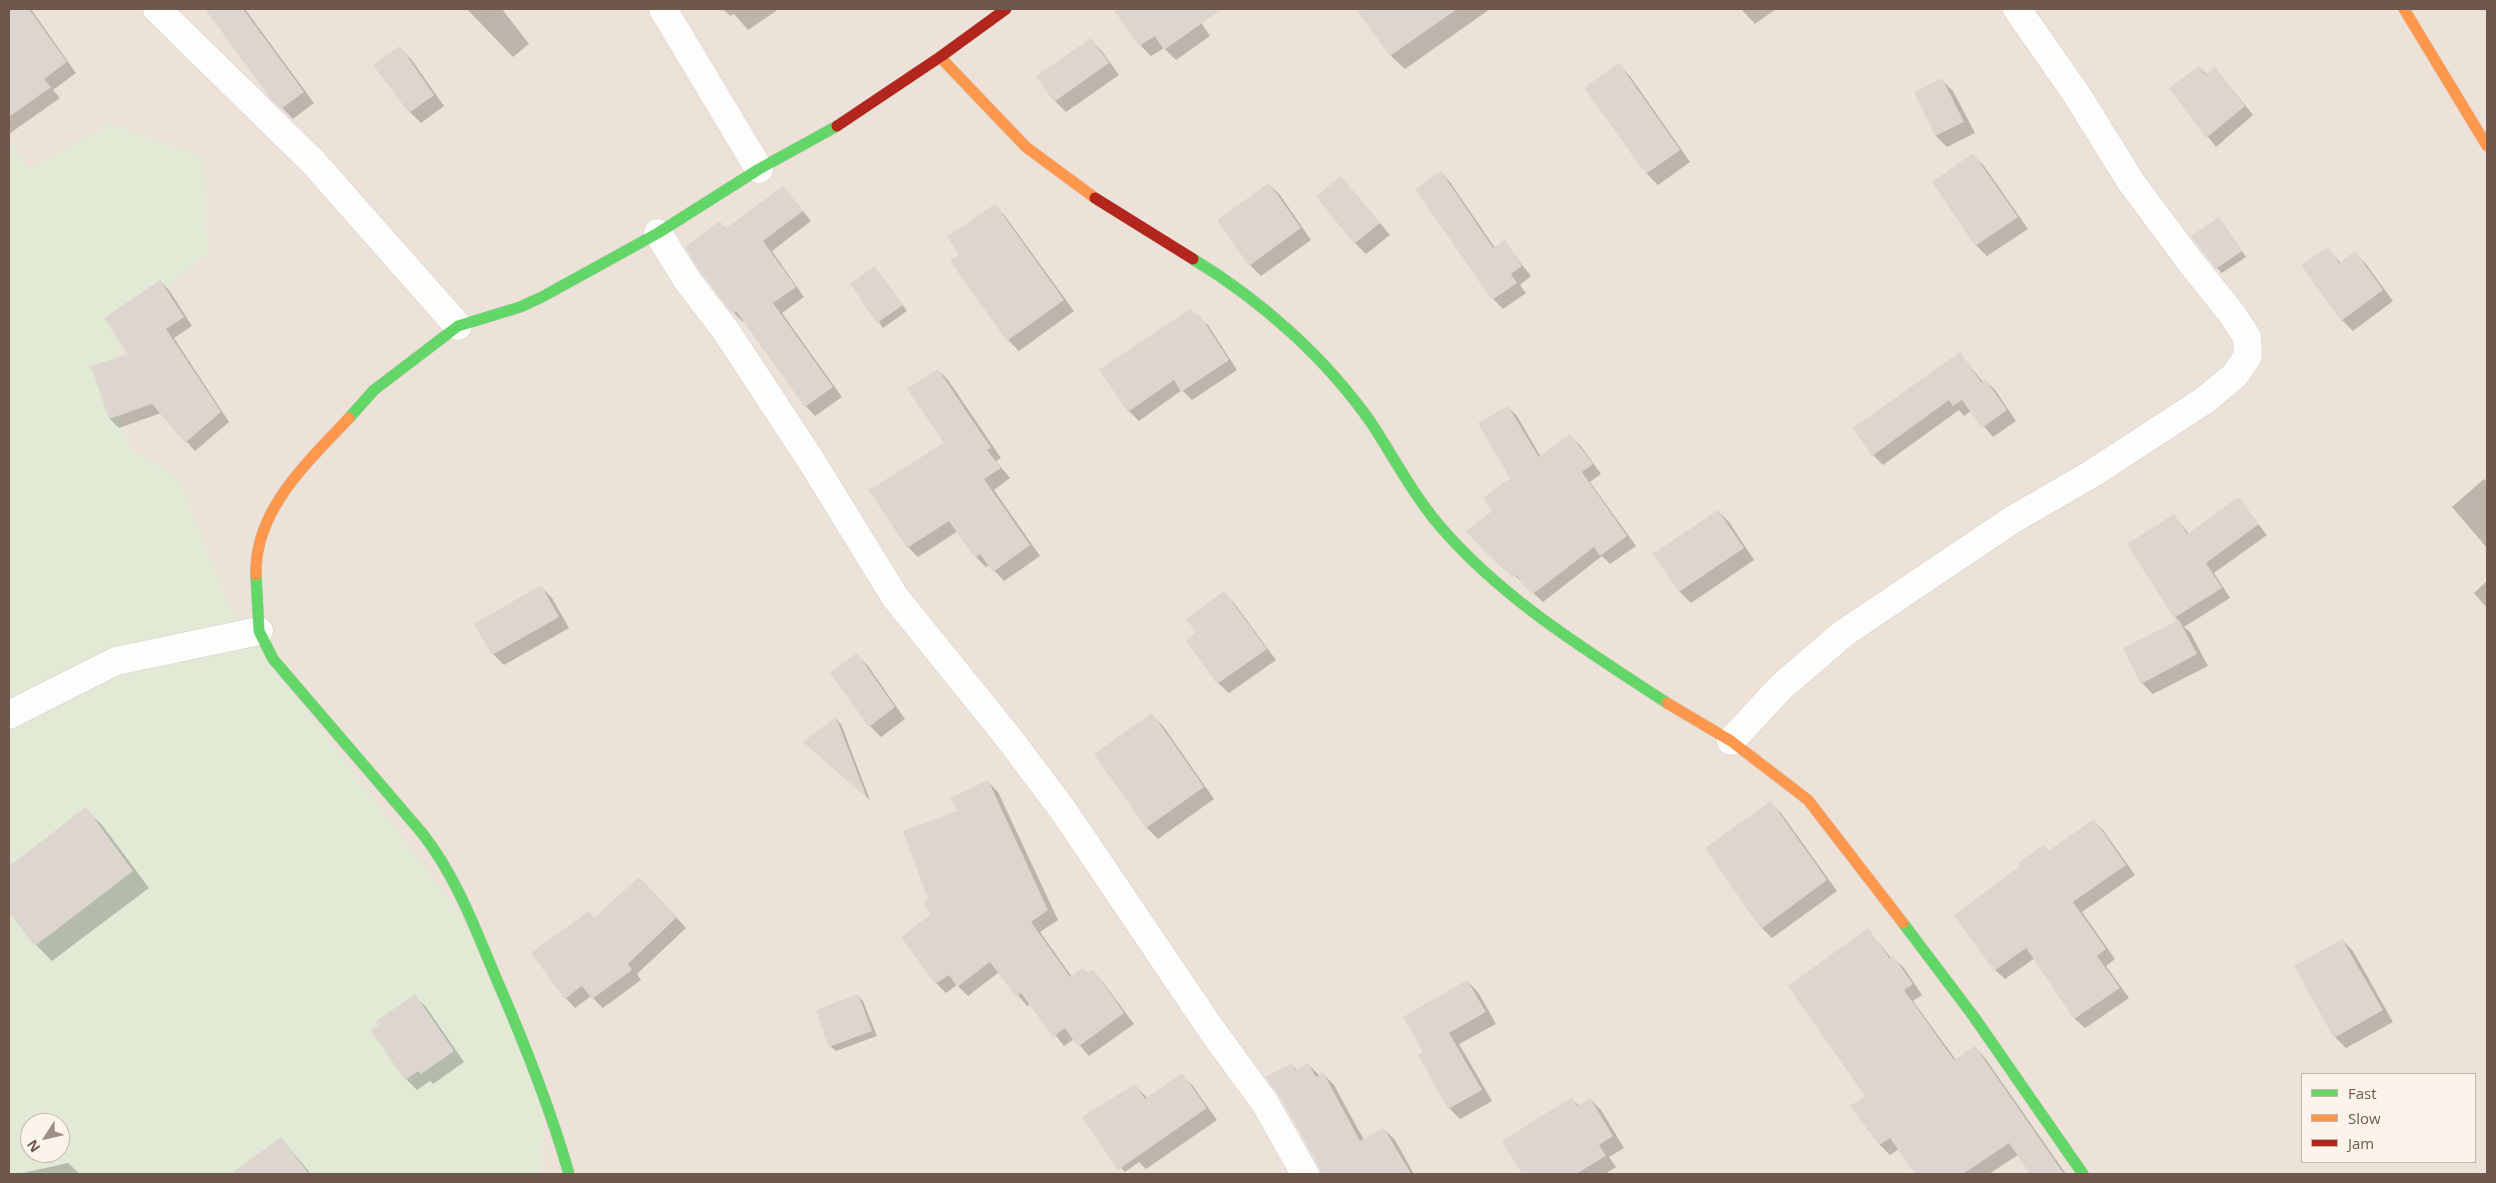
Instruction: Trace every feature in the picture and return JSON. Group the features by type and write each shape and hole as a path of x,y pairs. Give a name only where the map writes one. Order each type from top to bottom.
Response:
{"main road":[{"path":"569,1174 556,1128 539,1084 458,887 442,859 416,826 366,765 273,659 259,631 256,564 266,526 279,499 305,466 374,390 458,326 542,297 658,234 759,169 849,119 1006,9"},
{"path":"2404,9 2487,146"},
{"path":"940,57 1026,147 1109,208 1196,261 1256,302 1335,376 1372,426 1406,480 1438,524 1476,565 1518,602 1666,703 1731,741 1808,800 1870,877 1974,1017 2083,1174"}],"street":[{"path":"157,9 314,163 458,326"},
{"path":"662,9 759,169"},
{"path":"1731,741 1781,687 1844,633 2012,520 2093,473 2205,400 2235,375 2248,356 2247,337 2232,314 2131,182 2077,95 2018,9"},
{"path":"658,234 687,280 726,331 812,462 895,597 1008,737 1063,810 1212,1029 1265,1103 1305,1174"},
{"path":"9,715 116,661 259,631"}],"shaded area":[{"path":"9,9 2487,9 2487,1174 9,1174"}],"green space":[{"path":"110,124 204,157 208,253 143,306 105,376 132,450 178,478 233,613 458,911 545,1096 542,1174 9,1174 9,139 29,169"}],"building":[{"path":"9,9 29,9 67,62 44,79 51,87 9,117"},
{"path":"205,9 243,9 304,92 281,109 271,99"},
{"path":"1113,9 1222,9 1164,50 1155,36 1139,46"},
{"path":"1356,9 1457,9 1390,56"},
{"path":"1091,38 1109,63 1054,102 1036,76"},
{"path":"400,46 434,95 409,113 373,65"},
{"path":"1619,63 1680,150 1646,174 1584,88"},
{"path":"2199,66 2205,75 2215,67 2245,106 2206,138 2169,88"},
{"path":"1942,78 1964,122 1935,136 1914,92"},
{"path":"1973,153 2018,217 1975,246 1932,182"},
{"path":"1441,171 1493,248 1505,240 1522,266 1511,274 1517,283 1492,300 1415,189"},
{"path":"1341,176 1380,223 1354,244 1316,196"},
{"path":"1269,183 1301,228 1249,266 1217,220"},
{"path":"783,186 803,211 763,241 796,287 773,303 833,387 805,407 736,311 733,314 700,271 685,247 720,221 725,229"},
{"path":"995,204 1064,300 1007,341 950,261 959,254 947,237"},
{"path":"2219,217 2242,251 2216,269 2191,236"},
{"path":"2328,247 2339,263 2355,251 2383,290 2341,321 2301,265"},
{"path":"875,266 903,305 877,323 850,284"},
{"path":"160,280 184,317 166,329 221,412 185,443 152,404 109,419 91,366 128,354 104,318"},
{"path":"1190,309 1195,316 1199,314 1229,360 1181,392 1174,380 1128,412 1099,370"},
{"path":"1960,352 1981,382 1985,379 2007,410 1982,428 1962,400 1953,406 1949,400 1872,456 1853,428"},
{"path":"938,369 991,448 987,450 1001,468 984,479 1030,545 993,572 980,554 975,558 949,521 907,548 869,490 944,443 907,389"},
{"path":"1508,406 1539,457 1570,434 1593,464 1582,472 1627,536 1600,556 1594,547 1533,594 1516,575 1513,577 1487,554 1466,531 1492,511 1483,498 1510,478 1478,423"},
{"path":"2239,497 2259,524 2206,563 2222,588 2174,618 2127,544 2174,514 2187,534"},
{"path":"1718,510 1744,548 1679,592 1653,554"},
{"path":"541,585 559,617 492,655 474,624"},
{"path":"1224,591 1267,649 1217,684 1186,641 1196,632 1186,619"},
{"path":"2179,620 2197,654 2141,684 2123,648"},
{"path":"857,653 895,707 869,727 830,673"},
{"path":"1152,713 1204,787 1146,828 1094,754"},
{"path":"836,717 867,798 803,742"},
{"path":"988,780 1048,910 1031,922 1070,977 1083,968 1087,974 1093,969 1124,1013 1078,1047 1065,1028 1053,1037 1021,993 1016,997 990,962 957,987 949,975 935,984 901,937 931,914 923,903 928,899 903,831 957,811 950,798"},
{"path":"1771,801 1827,880 1761,929 1705,848"},
{"path":"86,807 133,871 35,946 9,912 9,866"},
{"path":"2094,819 2126,865 2073,902 2106,949 2097,956 2120,988 2074,1019 2026,948 1994,971 1954,915 2020,866 2018,863 2044,845 2048,851"},
{"path":"639,877 677,917 628,964 632,970 592,999 582,986 565,999 531,953 589,911 594,918"},
{"path":"1868,928 1890,959 1893,956 1913,984 1904,990 1954,1060 1975,1046 2064,1174 2030,1174 2009,1143 1963,1174 1915,1174 1890,1138 1879,1145 1850,1106 1865,1096 1788,986"},
{"path":"2342,939 2383,1010 2334,1038 2294,966"},
{"path":"1467,980 1486,1012 1449,1033 1482,1090 1448,1109 1418,1055 1423,1052 1403,1017"},
{"path":"415,994 454,1051 421,1074 418,1071 405,1080 371,1031 378,1026 375,1022"},
{"path":"858,994 872,1031 829,1047 816,1010"},
{"path":"1292,1063 1295,1070 1308,1063 1316,1077 1323,1072 1360,1141 1384,1128 1411,1174 1321,1174 1319,1166 1279,1095 1265,1077"},
{"path":"1182,1073 1207,1108 1118,1170 1082,1117 1135,1084 1145,1099"},
{"path":"1572,1097 1577,1106 1590,1098 1613,1136 1599,1145 1606,1156 1576,1174 1522,1174 1502,1141"},
{"path":"281,1137 309,1174 231,1174"}],"traffic: fast":[{"path":"349,418 374,390 458,326 520,307 542,297 658,233 759,169 837,126"},
{"path":"1193,259 1219,275 1268,312 1291,332 1334,376 1372,424 1412,488 1439,525 1490,577 1546,622 1667,703"},
{"path":"256,575 259,631 273,659 422,833 455,885 526,1050 554,1124 569,1174"},
{"path":"1903,923 1974,1017 2083,1174"}],"traffic: slow":[{"path":"2404,9 2487,146"},
{"path":"940,57 1026,147 1095,198"},
{"path":"256,575 258,551 264,529 274,508 301,470 349,418"},
{"path":"1667,703 1731,741 1808,800 1903,923"}],"traffic: jam":[{"path":"837,126 940,57 1006,9"},
{"path":"1095,198 1193,259"}]}
